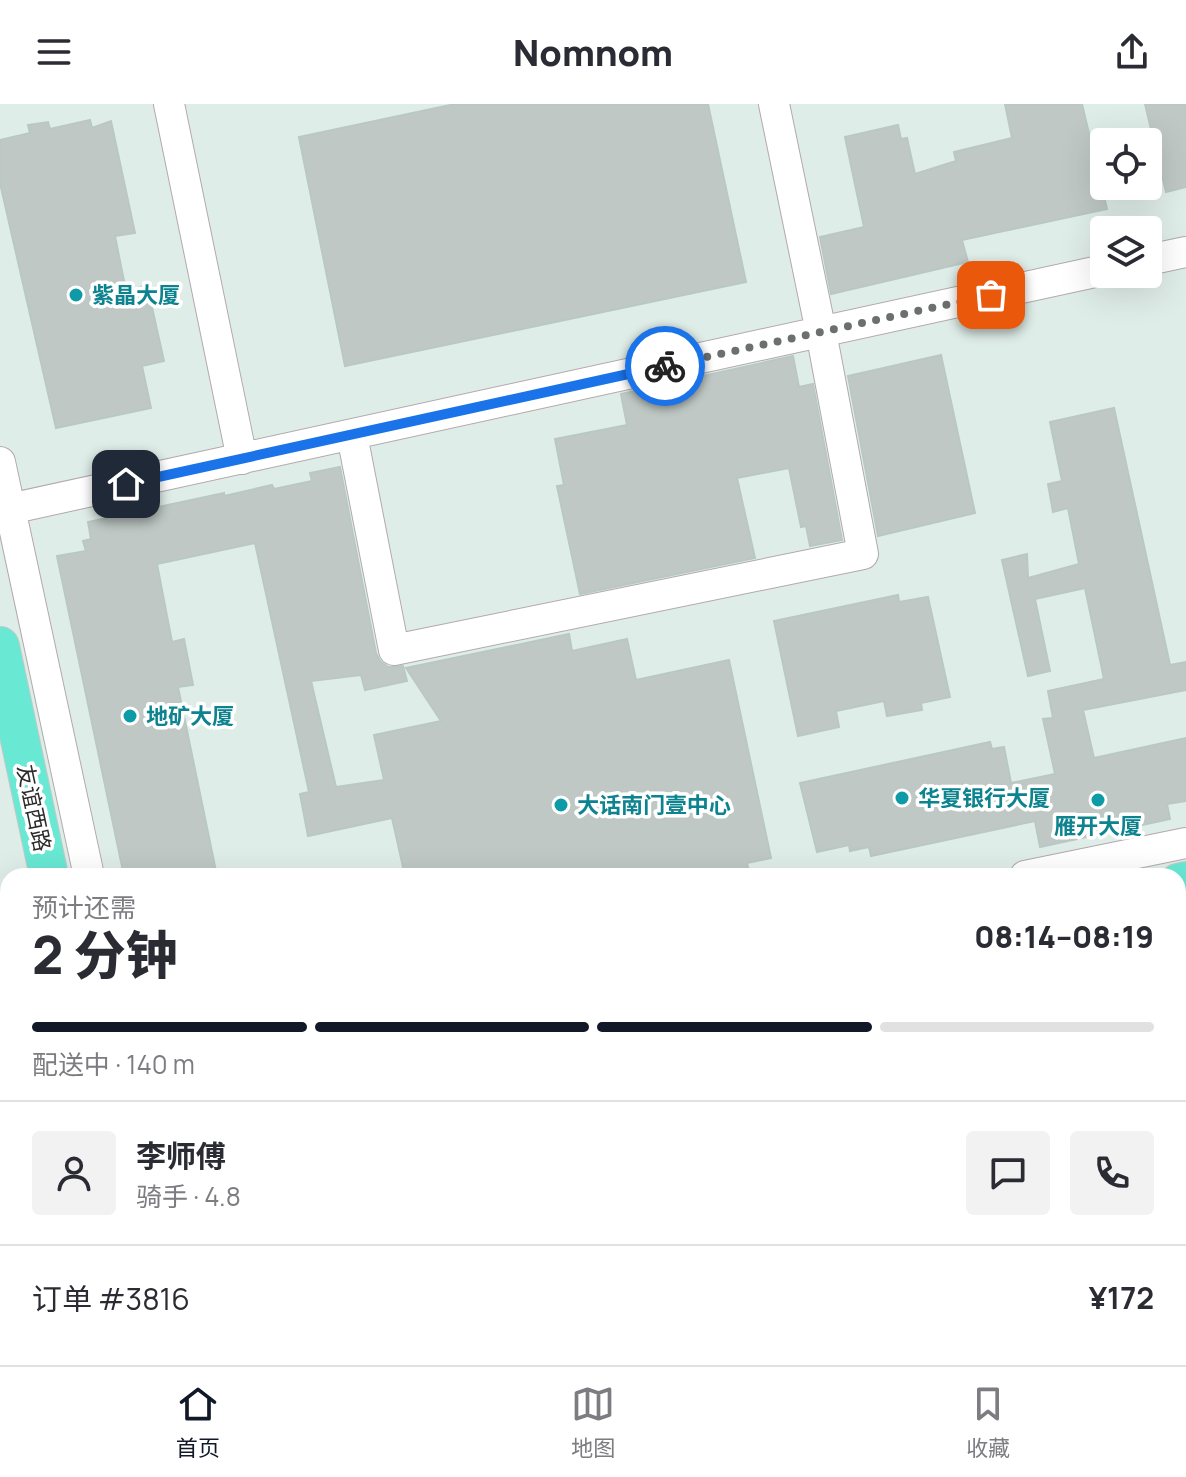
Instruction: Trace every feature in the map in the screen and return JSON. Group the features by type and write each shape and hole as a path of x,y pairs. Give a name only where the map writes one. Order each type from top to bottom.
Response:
{"main road":[{"name":"友谊西路","path":"0,646 47,868"},
{"name":"友谊西路","path":"0,742 25,868"}],"street":[{"path":"169,104 242,459"},
{"path":"352,435 394,650 863,554 774,104"},
{"path":"1162,257 1186,252"},
{"path":"5,510 1090,273"},
{"path":"0,462 5,510 87,868"},
{"path":"1064,868 1186,843"}],"building":[{"path":"455,104 708,104 746,282 345,366 299,137"},
{"path":"1005,104 1082,104 1090,138 1090,200 1105,200 1107,209 962,240 968,262 831,294 820,237 864,227 845,137 898,125 901,139 907,138 915,174 956,161 954,152 1012,138"},
{"path":"1145,104 1186,104 1186,187 1166,192 1162,175 1162,128 1151,128"},
{"name":"紫晶大厦","path":"90,120 92,128 111,121 135,233 115,236 126,291 147,285 164,361 142,366 151,408 56,428 0,183 0,140 30,133 28,125 48,122 50,129"},
{"path":"941,355 975,513 878,536 848,376"},
{"path":"793,356 799,387 813,384 842,540 810,546 806,526 801,527 789,468 737,478 755,558 580,594 557,486 564,485 555,439 627,425 621,394"},
{"path":"1114,408 1170,665 1186,662 1186,690 1083,710 1094,758 1186,738 1186,801 1167,804 1170,819 1040,847 1035,821 871,856 869,847 850,851 849,845 817,852 800,783 990,742 992,749 1004,747 1011,783 1055,774 1043,719 1053,718 1048,691 1104,679 1085,588 1035,599 1050,671 1028,676 1002,560 1027,554 1028,578 1079,564 1068,508 1053,512 1048,484 1062,481 1050,422"},
{"path":"340,467 376,653 388,667 403,666 407,681 365,690 361,675 311,681 336,787 384,780 374,735 441,721 406,668 569,634 572,651 627,639 636,680 729,660 771,858 747,863 748,868 403,868 392,818 308,836 300,794 309,792 255,543 157,564 172,642 184,639 193,685 178,687 215,868 122,868 57,556 86,551 83,541 91,539 88,522 224,493 224,496 272,485 274,489 312,481 310,473"},
{"path":"898,595 899,602 928,597 950,697 921,703 922,710 887,716 884,701 836,711 839,727 798,736 774,621"}],"way so far":[{"path":"665,366 991,295"}],"place":[{"name":"紫晶大厦","path":"76,295"},
{"name":"地矿大厦","path":"130,716"},
{"name":"华夏银行大厦","path":"902,798"},
{"name":"雁开大厦","path":"1098,800"},
{"name":"大话南门壹中心","path":"561,805"}],"route":[{"path":"126,484 665,366"}]}
